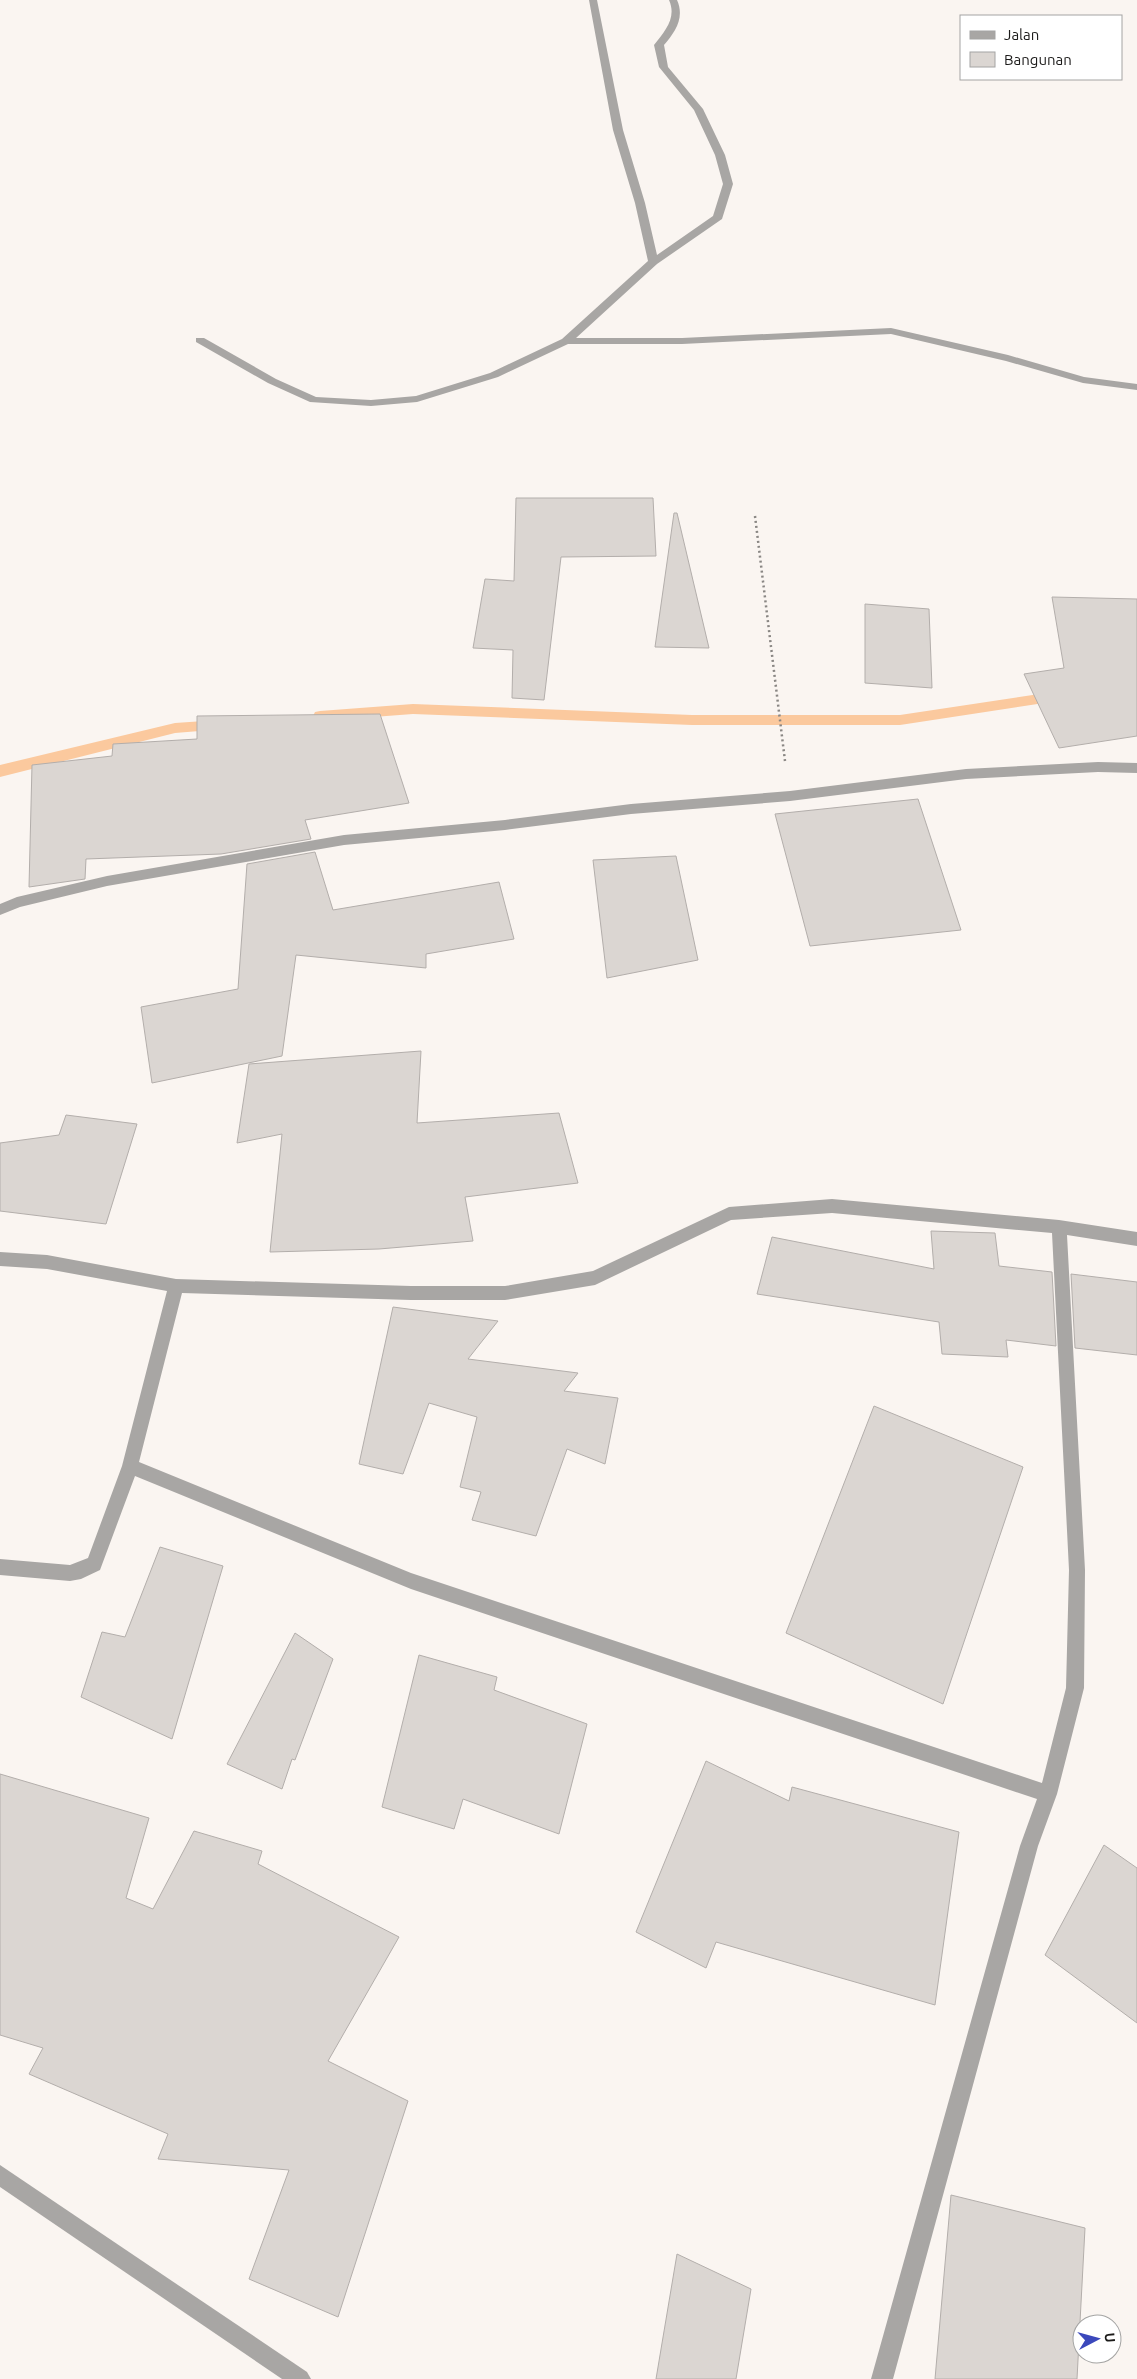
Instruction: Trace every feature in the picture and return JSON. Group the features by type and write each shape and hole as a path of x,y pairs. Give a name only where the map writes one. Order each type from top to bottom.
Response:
{"street":[{"path":"593,0 618,130 640,203 653,262"},
{"path":"200,340 272,381 314,400 371,403 417,400 494,375 566,341 653,262 718,217 728,184 720,155 698,108 664,67 659,45 670,33 675,22 676,5 673,0"},
{"path":"566,341 682,341 891,331 1008,358 1083,380 1137,387"},
{"path":"0,910 17,902 116,879 344,840 505,825 632,809 790,796 966,774 1098,767 1137,768"},
{"path":"0,1259 47,1262 176,1286 411,1293 505,1292 595,1278 729,1214 832,1206 1058,1228 1137,1239"},
{"path":"882,2379 1030,1846 1048,1794 1075,1688 1077,1580 1058,1228"},
{"path":"0,1567 70,1573 81,1571 94,1564 130,1466 176,1286"},
{"path":"130,1466 411,1581 1048,1794"},
{"path":"0,2175 300,2379"}],"path":[{"path":"755,516 783,744"}],"building":[{"path":"516,498 653,498 656,556 561,557 544,700 512,698 513,650 473,648 485,579 514,581"},
{"path":"674,513 677,513 709,648 655,647"},
{"path":"1052,597 1137,599 1137,736 1059,748 1024,674 1064,668"},
{"path":"865,604 929,609 932,688 865,683"},
{"path":"380,714 409,803 305,820 311,839 221,854 86,859 85,879 29,887 32,765 112,756 113,744 197,739 197,716"},
{"path":"918,799 961,930 810,946 775,814"},
{"path":"315,852 333,910 499,882 514,939 426,954 426,968 296,955 282,1056 152,1083 141,1007 238,989 247,864"},
{"path":"676,856 698,960 607,978 593,860"},
{"path":"421,1051 417,1123 559,1113 578,1183 465,1197 473,1241 379,1249 270,1252 282,1134 237,1143 249,1064"},
{"path":"66,1115 137,1124 106,1224 0,1211 0,1143 59,1135"},
{"path":"931,1231 995,1233 999,1266 1052,1272 1056,1346 1006,1340 1008,1357 942,1354 939,1322 757,1294 772,1237 934,1269"},
{"path":"1071,1274 1137,1282 1137,1355 1075,1348"},
{"path":"393,1307 498,1321 468,1359 578,1373 564,1391 618,1398 605,1464 567,1449 536,1536 472,1520 481,1492 460,1487 477,1417 429,1403 403,1474 359,1464"},
{"path":"874,1406 1023,1467 943,1704 786,1633"},
{"path":"160,1547 223,1566 172,1739 81,1697 102,1632 125,1637"},
{"path":"295,1633 333,1659 295,1760 292,1759 282,1789 227,1764"},
{"path":"419,1655 497,1677 494,1690 587,1724 559,1834 463,1799 454,1829 382,1807"},
{"path":"706,1761 789,1801 792,1787 959,1832 935,2005 716,1942 706,1968 636,1932"},
{"path":"0,1774 149,1818 126,1898 153,1909 194,1831 262,1851 258,1864 399,1937 328,2061 408,2101 338,2317 249,2279 289,2170 158,2159 168,2134 29,2074 43,2048 0,2035"},
{"path":"1104,1845 1137,1868 1137,2023 1045,1955"},
{"path":"951,2195 1085,2228 1080,2314 1072,2314 1072,2364 1078,2364 1077,2379 935,2379"},
{"path":"677,2254 751,2289 736,2379 656,2379"}],"waterway":[{"path":"320,716 413,709 692,720 900,720 1059,696"},
{"path":"0,771 175,728 219,725"}]}
